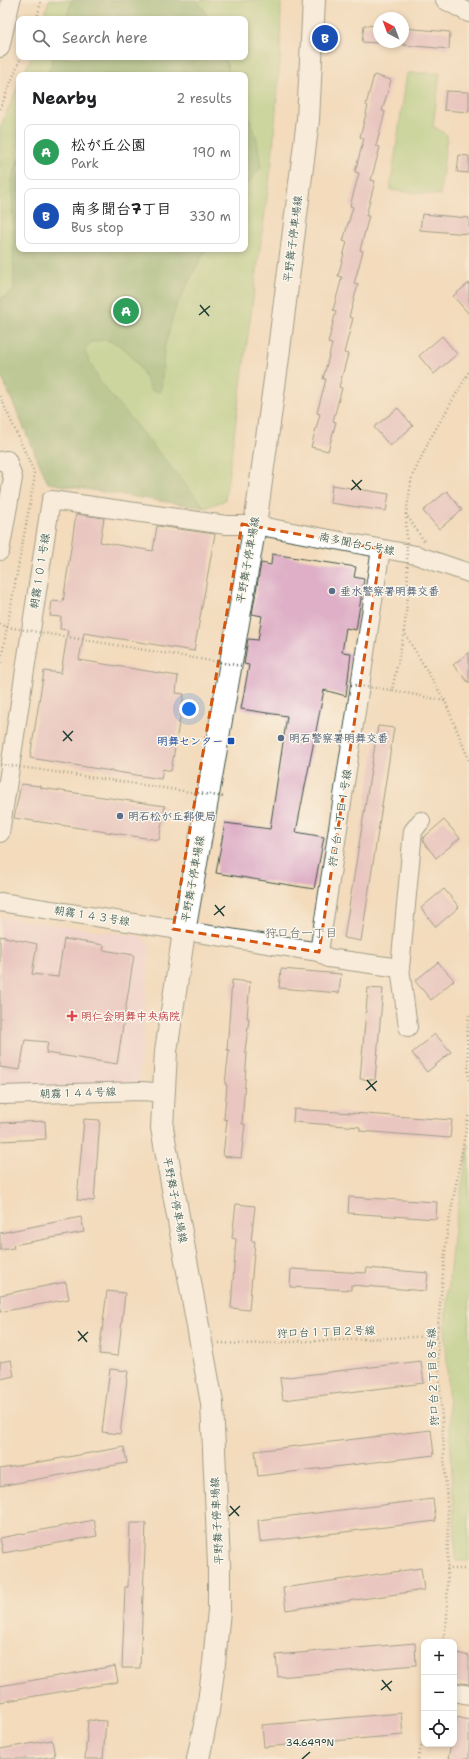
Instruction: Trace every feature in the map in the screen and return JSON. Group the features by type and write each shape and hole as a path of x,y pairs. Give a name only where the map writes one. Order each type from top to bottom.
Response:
{"main road":[{"name":"平野舞子停車場線","path":"248,525 270,360 294,151 299,83 301,0"},
{"name":"平野舞子停車場線","path":"198,1759 208,1710 219,1610 219,1565 212,1411 192,1284 173,1193 162,1128 166,1051 179,930 248,525 277,365 308,120 314,0"},
{"name":"平野舞子停車場線","path":"179,930 166,970 155,1092 156,1143 196,1382 208,1505 208,1609 206,1663 200,1711 190,1759"}],"street":[{"path":"0,48 11,0"},
{"path":"445,0 469,13"},
{"path":"0,461 7,460 13,478 1,543"},
{"name":"朝霧１０１号線","path":"0,833 51,500 226,525 248,525"},
{"name":"南多聞台５号線","path":"248,525 416,555 469,573"},
{"name":"狩口台１丁目１号線","path":"319,952 381,549"},
{"path":"408,1027 400,968 413,831 422,821"},
{"name":"朝霧１４３号線","path":"0,902 179,930"},
{"path":"179,930 319,952 328,958 400,968"},
{"name":"朝霧１４４号線","path":"0,1095 141,1091 155,1092"},
{"path":"457,1693 469,1695"}],"path":[{"path":"38,16 42,0"},
{"path":"0,109 20,60"},
{"path":"392,690 404,632 408,595 406,514 412,477 430,440 469,372"},
{"path":"406,514 425,544"},
{"path":"0,624 8,627 242,666"},
{"path":"404,632 445,701 469,760"},
{"path":"351,684 392,690 445,701"},
{"path":"0,764 225,797"},
{"path":"469,1014 467,1035 469,1081"},
{"name":"狩口台２丁目８号線","path":"444,1639 447,1618 448,1522 437,1336 446,1233 469,1113"},
{"name":"狩口台１丁目２号線","path":"216,1343 242,1344 437,1336"},
{"path":"447,1569 469,1569"},
{"path":"418,1759 421,1747"}],"highlighted area":[{"path":"242,524 381,549 319,952 173,929"}],"shaded area":[{"name":"明仁会明舞中央病院","path":"0,917 142,937 150,947 139,1084 0,1088"}],"green space":[{"path":"49,0 281,0 280,57 272,162 225,500 205,508 48,483 0,373 0,128 16,91 16,252 248,252 248,72 24,72 30,60 248,60 248,16 44,16"},
{"path":"72,0 196,0 203,8 207,16 67,16"},
{"path":"52,60 225,60 230,72 48,72"},
{"path":"407,73 440,73 433,126 447,135 440,195 390,190"},
{"path":"248,115 256,135 261,167 248,183"},
{"path":"16,168 16,252 204,252 176,306 164,349 161,392 151,390 141,370 128,352 111,341 101,340 89,343 85,352 100,382 205,508 48,483 0,373 0,300 14,290 12,179"},
{"path":"469,1144 469,1561 456,1561 445,1325 453,1237"}],"building":[{"path":"364,25 373,26 373,43 362,42"},
{"path":"409,29 450,32 449,49 409,46"},
{"path":"374,75 391,80 382,111 385,112 376,146 380,147 371,180 375,181 366,216 369,216 360,250 363,251 354,284 358,285 349,317 353,318 344,353 348,354 339,387 342,388 333,421 336,422 328,451 311,447 320,414 317,413 326,379 323,379 332,344 328,343 336,311 333,310 342,277 338,276 347,242 343,241 353,207 350,206 359,173 355,172 364,138 360,137"},
{"path":"446,91 469,92 469,112 444,110"},
{"path":"459,155 469,156 469,173 457,172"},
{"path":"422,214 469,218 469,234 420,230"},
{"path":"469,283 469,314 453,296"},
{"path":"442,336 457,354 434,374 419,356"},
{"path":"398,408 413,426 390,446 374,427"},
{"path":"332,485 389,494 386,511 330,503"},
{"path":"447,491 462,510 439,529 423,511"},
{"path":"76,514 104,518 100,542 153,551 157,526 215,534 194,651 84,633 79,660 178,676 176,693 184,694 171,771 163,769 161,779 30,758 44,671 61,673 68,630 60,629 61,617 50,616 52,601 63,602"},
{"path":"272,554 356,567 354,577 364,579 356,630 346,628 342,652 351,653 346,696 324,690 296,832 324,837 314,889 216,873 225,823 270,829 287,716 241,709 249,665 244,664 248,639 258,640 262,616 252,614 261,563 271,565"},
{"path":"469,652 469,683 453,665"},
{"path":"378,726 394,728 361,941 344,938"},
{"path":"21,784 165,806 159,840 14,818"},
{"path":"444,820 460,838 436,858 423,841 423,838"},
{"path":"444,889 459,907 436,927 421,908"},
{"path":"0,936 37,944 32,974 58,977 64,939 104,945 103,950 134,955 117,1064 46,1053 48,1042 25,1040 20,1070 0,1067"},
{"path":"438,962 454,980 431,1000 415,981"},
{"path":"281,969 341,974 339,993 279,988"},
{"path":"232,980 250,982 242,1124 245,1124 241,1158 223,1156 227,1120 224,1119 227,1085 225,1084 229,1050 227,1050"},
{"path":"368,988 383,989 375,1080 360,1079"},
{"path":"435,1034 451,1052 427,1072 412,1053"},
{"path":"294,1109 452,1120 450,1138 360,1131 360,1127 293,1122"},
{"path":"84,1119 100,1120 94,1201 77,1200"},
{"path":"45,1121 46,1139 0,1141 0,1123"},
{"path":"349,1197 437,1202 436,1219 348,1213"},
{"path":"236,1204 255,1206 251,1241 255,1241 249,1310 231,1308 236,1239 232,1238"},
{"path":"81,1217 84,1232 13,1245 14,1248 0,1250 0,1233"},
{"path":"367,1268 428,1273 426,1291 351,1285 351,1290 290,1287 291,1269 366,1273"},
{"path":"66,1282 69,1299 0,1312 0,1295"},
{"path":"107,1291 125,1293 118,1356 99,1354"},
{"path":"11,1360 14,1376 0,1379 0,1362"},
{"path":"421,1361 424,1383 283,1400 280,1378"},
{"path":"110,1369 128,1371 120,1434 102,1432"},
{"path":"431,1430 434,1455 258,1476 255,1451"},
{"path":"124,1447 127,1463 0,1486 0,1469"},
{"path":"433,1499 436,1521 260,1542 258,1520"},
{"path":"94,1520 97,1536 3,1553 0,1538"},
{"path":"130,1523 146,1523 140,1668 122,1668 125,1587 128,1587"},
{"path":"421,1568 424,1590 286,1610 283,1588"},
{"path":"415,1643 416,1665 278,1677 276,1655"},
{"path":"457,1653 469,1656 469,1684 457,1682"},
{"path":"115,1666 118,1682 0,1702 0,1686"},
{"path":"401,1713 403,1735 264,1747 262,1725"},
{"path":"457,1717 469,1720 469,1759 448,1759 450,1747 457,1747"},
{"path":"88,1720 106,1721 103,1759 85,1759"},
{"path":"52,1740 55,1756 36,1759 0,1759 0,1749"}],"place":[{"name":"南多聞台7丁目","path":"325,38"},
{"name":"松が丘公園","path":"126,311"},
{"name":"垂水警察署明舞交番","path":"332,591"},
{"name":"明石警察署明舞交番","path":"281,738"},
{"name":"明舞センター","path":"231,741"},
{"name":"明石松が丘郵便局","path":"120,816"},
{"name":"明仁会明舞中央病院","path":"72,1016"}],"district":[{"name":"狩口台一丁目","path":"301,933"}]}
